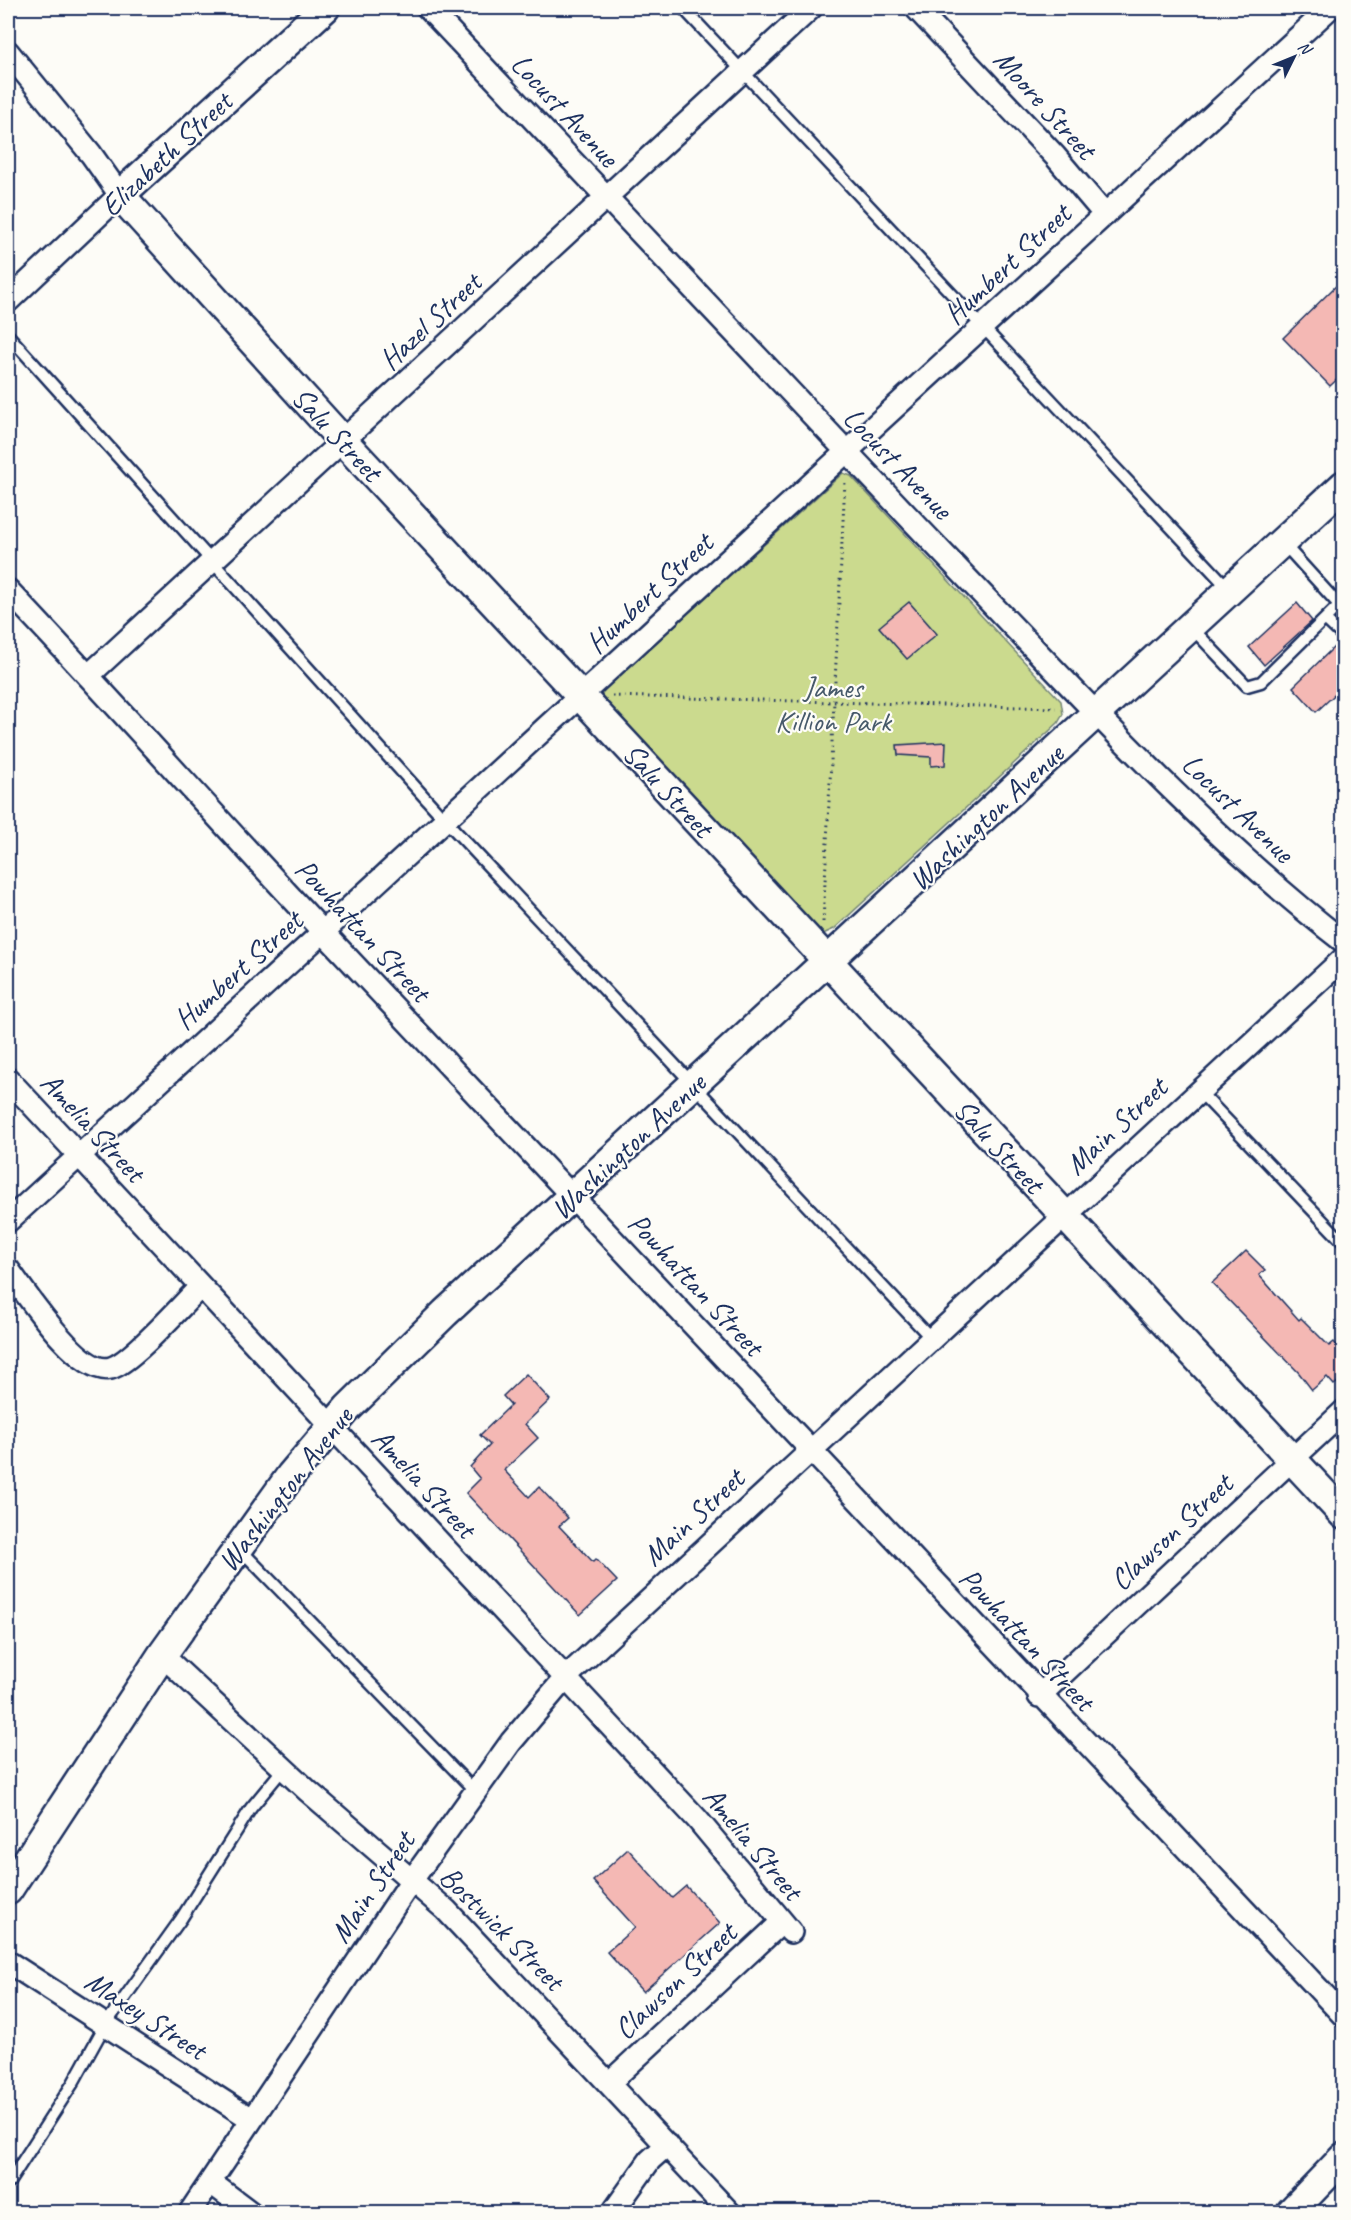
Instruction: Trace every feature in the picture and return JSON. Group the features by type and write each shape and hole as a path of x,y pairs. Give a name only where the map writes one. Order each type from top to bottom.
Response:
{"street":[{"name":"Elizabeth Street","path":"8,301 120,195 325,8"},
{"name":"Locust Avenue","path":"428,8 846,453 1097,714 1301,909 1344,942"},
{"name":"Hazel Street","path":"88,676 607,199 811,8"},
{"name":"Moore Street","path":"916,8 1055,156 1104,215"},
{"name":"Humbert Street","path":"8,1221 1330,8"},
{"name":"Salu Street","path":"8,52 91,154 120,195 343,441 1344,1515"},
{"name":"Washington Avenue","path":"8,1890 162,1655 238,1546 330,1428 385,1370 1344,485"},
{"name":"Powhattan Street","path":"8,590 324,933 1039,1696 1344,2016"},
{"name":"Main Street","path":"190,2212 412,1880 531,1717 566,1677 810,1449 1344,958"},
{"name":"Amelia Street","path":"8,1079 330,1428 697,1819 758,1890 786,1928"},
{"path":"8,1269 76,1353 92,1366 105,1369 116,1366 131,1355 200,1287"},
{"name":"Clawson Street","path":"1039,1696 1344,1411"},
{"name":"Bostwick Street","path":"162,1655 283,1769 446,1910 729,2212"},
{"name":"Clawson Street","path":"609,2083 786,1928"},
{"name":"Maxey Street","path":"8,1962 251,2119"},
{"path":"612,2212 650,2160 667,2145"},
{"path":"1291,2212 1344,2157"},
{"path":"210,2182 250,2212"}],"lane":[{"path":"683,8 1230,591"},
{"path":"8,335 446,821 931,1338"},
{"path":"1191,627 1247,686 1261,682 1339,605 1282,542"},
{"path":"1325,619 1344,637"},
{"path":"1200,1090 1344,1243"},
{"path":"238,1546 475,1791"},
{"path":"8,2184 73,2084 105,2025 181,1919 251,1808 283,1769"}],"path":[{"path":"822,925 845,481"},
{"path":"610,696 1056,708"}],"green space":[{"name":"James Killion Park","path":"843,473 851,476 1061,701 1063,714 1058,723 834,929 823,934 600,696"}],"building":[{"path":"1344,278 1344,373 1330,386 1283,338"},
{"path":"909,602 937,634 907,659 879,627"},
{"path":"1297,603 1312,621 1264,665 1249,647"},
{"path":"1334,647 1344,657 1344,686 1316,712 1293,687"},
{"path":"946,742 945,765 931,766 931,757 898,755 897,745"},
{"path":"1246,1251 1265,1270 1259,1275 1299,1320 1301,1318 1329,1346 1334,1342 1344,1353 1344,1377 1334,1385 1327,1377 1312,1390 1299,1373 1212,1283"},
{"path":"526,1374 550,1400 525,1424 538,1438 504,1470 529,1497 539,1487 568,1518 559,1526 593,1562 596,1559 617,1581 580,1615 466,1493 480,1479 470,1467 490,1445 480,1435 511,1405 503,1396"},
{"path":"628,1849 672,1898 686,1886 720,1923 643,1992 607,1952 635,1927 593,1881"}]}
